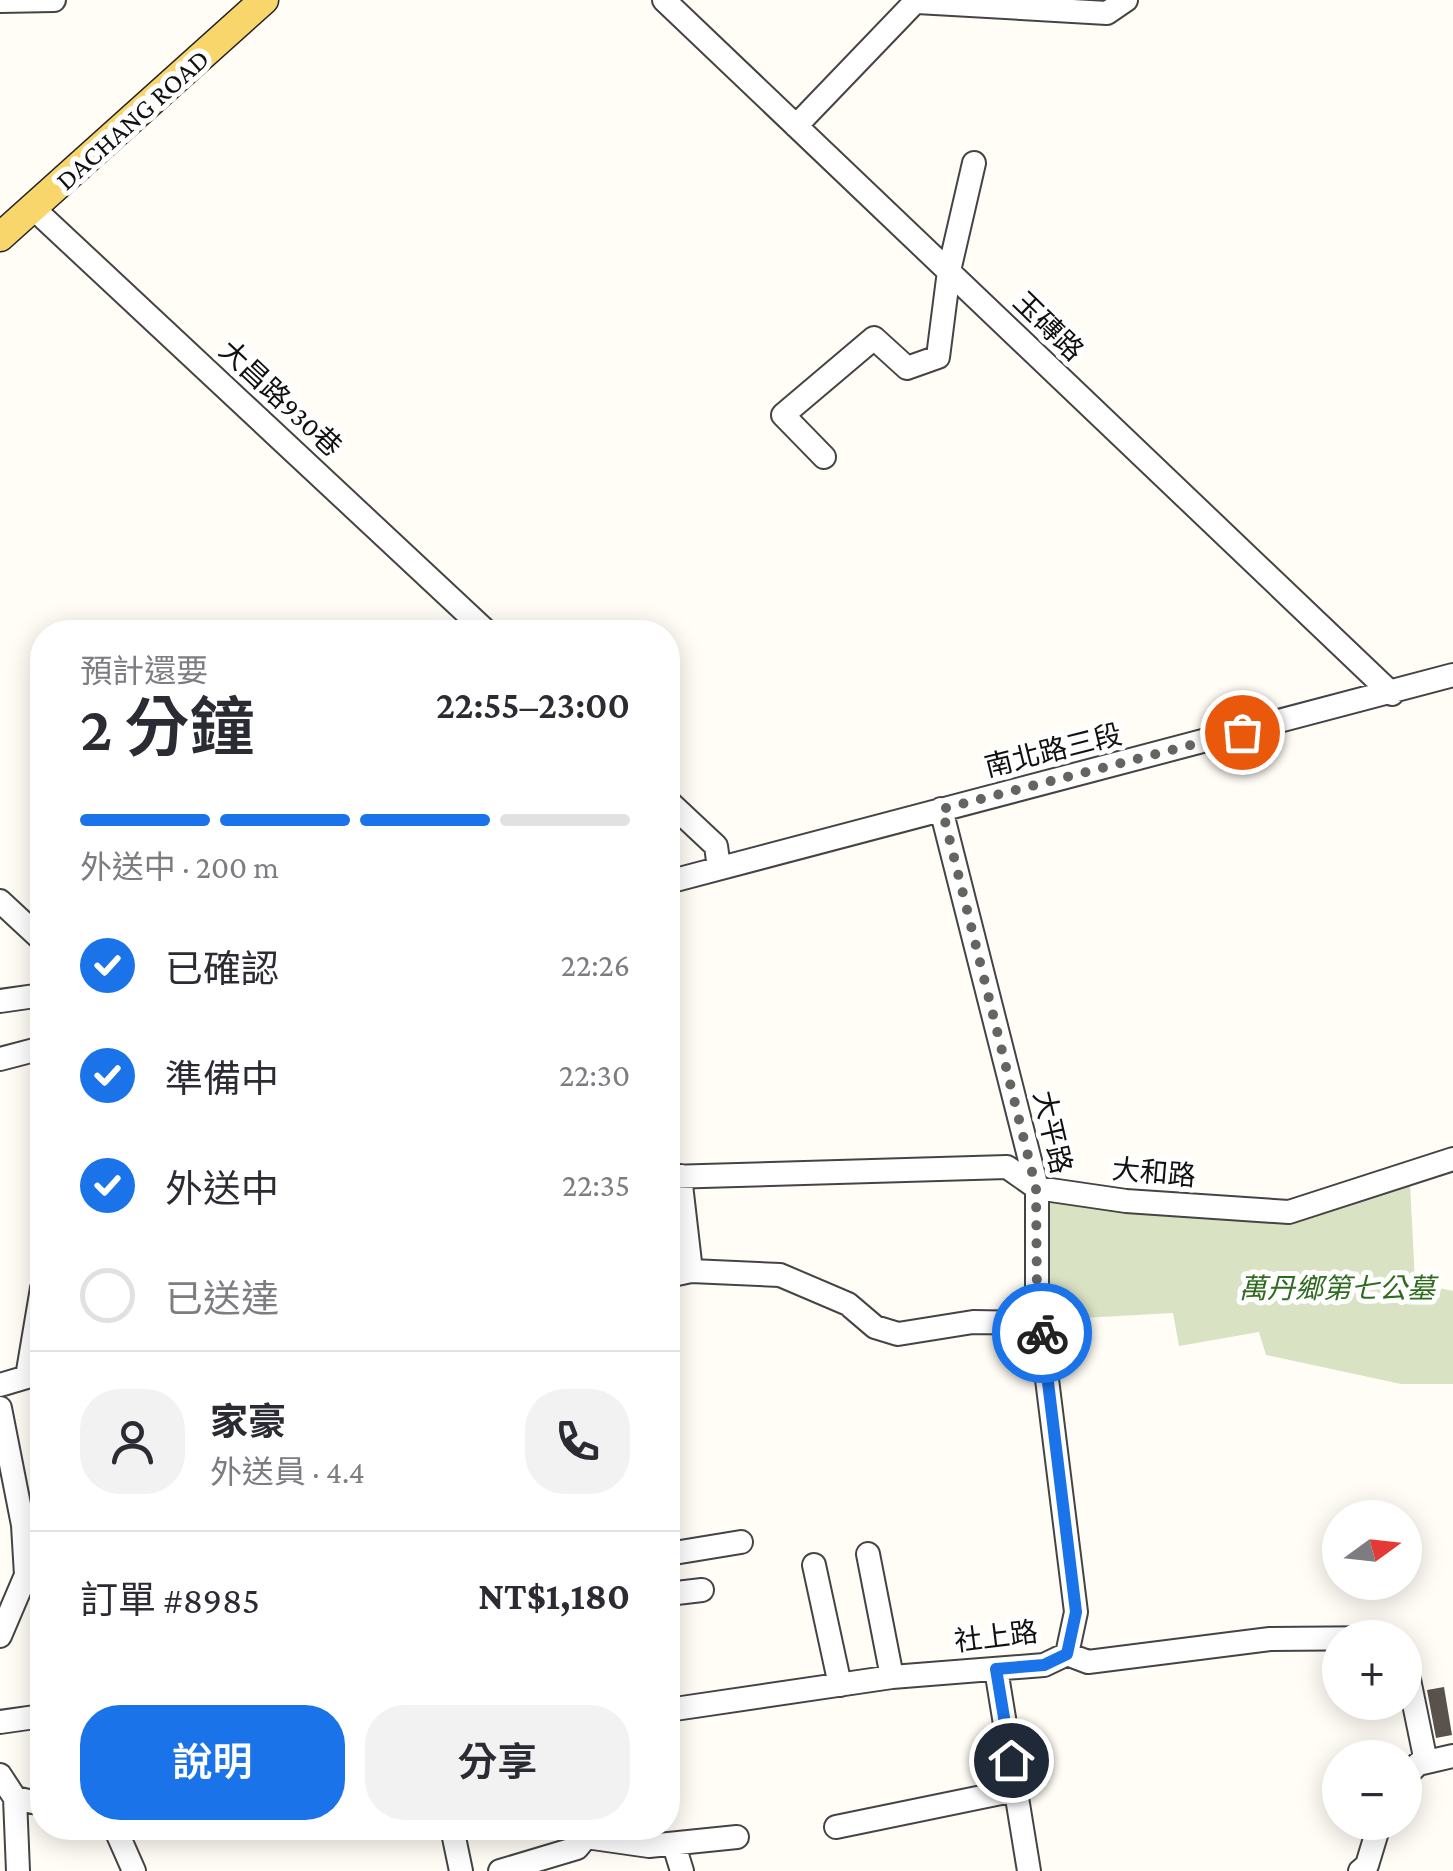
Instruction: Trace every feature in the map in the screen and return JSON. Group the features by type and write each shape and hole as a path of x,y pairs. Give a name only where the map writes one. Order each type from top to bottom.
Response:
{"main road":[{"name":"DACHANG ROAD","path":"0,238 264,0"}],"street":[{"path":"0,1 54,0"},
{"name":"玉磚路","path":"664,0 1392,694"},
{"path":"796,126 917,1 1107,13 1126,0"},
{"path":"824,457 784,415 874,338 907,368 938,356 949,272 974,163"},
{"name":"大昌路930巷","path":"33,208 475,620"},
{"name":"南北路三段","path":"680,879 1453,675"},
{"name":"大平路","path":"942,809 1036,1188 1040,1323 1076,1612 1067,1654"},
{"path":"680,812 716,846 719,868"},
{"path":"0,901 30,929"},
{"path":"0,1001 30,997"},
{"path":"0,1059 30,1051"},
{"name":"大和路","path":"680,1176 968,1165 1006,1168 1036,1188 1126,1201 1289,1212 1453,1159"},
{"path":"680,1274 780,1275 848,1304 875,1328 898,1334 972,1322 1040,1323"},
{"path":"0,1384 30,1377"},
{"path":"0,1408 30,1513"},
{"path":"680,1552 741,1542"},
{"path":"0,1636 26,1575 30,1546"},
{"path":"868,1554 892,1678"},
{"path":"814,1565 840,1685"},
{"path":"680,1593 702,1590"},
{"name":"社上路","path":"680,1708 892,1678 1044,1665 1067,1654 1088,1662 1270,1639 1322,1639"},
{"path":"996,1669 1029,1871"},
{"path":"0,1722 30,1718"},
{"path":"1417,1720 1426,1762"},
{"path":"1422,1765 1453,1756"},
{"path":"0,1774 15,1798 18,1871"},
{"path":"836,1828 1016,1790"},
{"path":"15,1798 30,1801"},
{"path":"640,1840 674,1845 737,1837"},
{"path":"120,1840 134,1871"},
{"path":"455,1840 461,1871"},
{"path":"500,1871 577,1848 581,1840"},
{"path":"1360,1871 1374,1840"},
{"path":"674,1845 682,1871"}],"green space":[{"name":"萬丹鄉第七公墓","path":"1410,1183 1415,1283 1453,1291 1453,1384 1401,1384 1266,1355 1259,1332 1179,1346 1173,1313 1047,1320 1046,1196 1289,1221"}],"building":[{"path":"1444,1687 1452,1735 1436,1738 1427,1690"}],"way so far":[{"path":"1042,1333 1037,1299 1036,1188 942,809 1242,732"}],"route":[{"path":"1011,1760 996,1669 1044,1665 1067,1654 1076,1612 1042,1333"}]}
